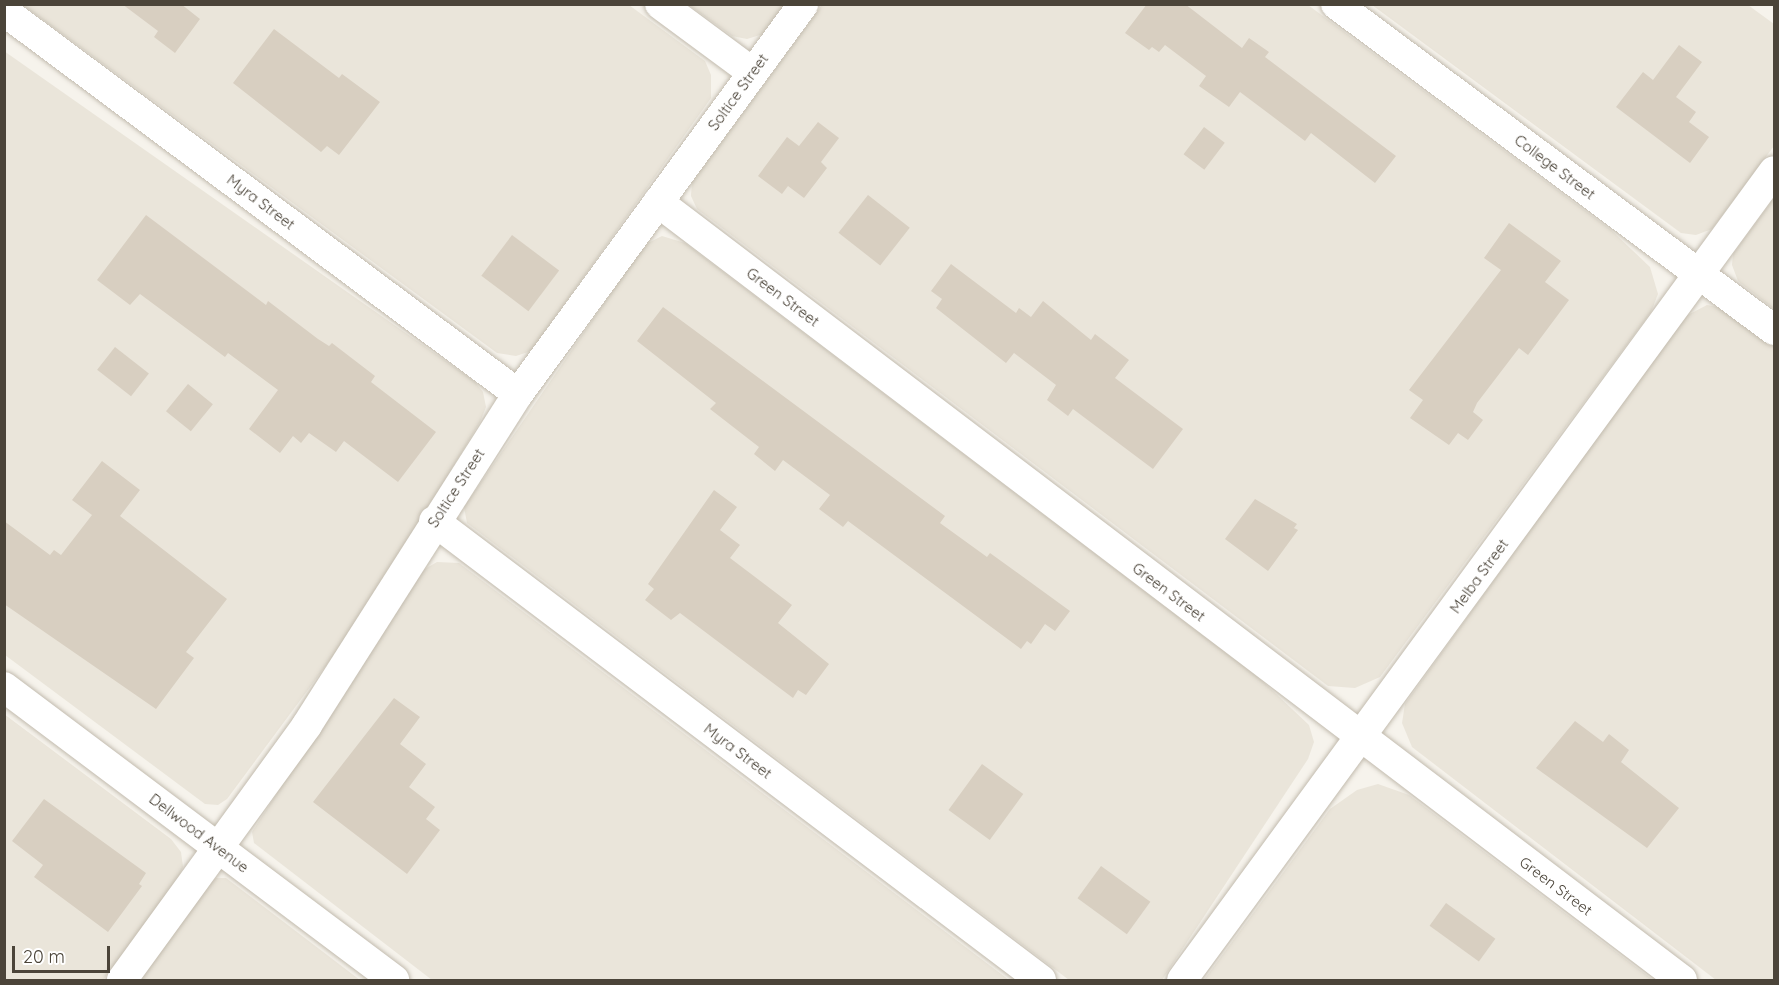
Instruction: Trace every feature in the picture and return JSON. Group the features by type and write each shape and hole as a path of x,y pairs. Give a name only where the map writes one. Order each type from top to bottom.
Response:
{"street":[{"path":"660,4 752,72"},
{"name":"Soltice Street","path":"122,981 308,725 518,394 803,4"},
{"name":"College Street","path":"1336,4 1774,330"},
{"name":"Myra Street","path":"4,10 518,394"},
{"name":"Melba Street","path":"1182,981 1774,171"},
{"name":"Green Street","path":"658,202 1682,981"},
{"name":"Myra Street","path":"435,522 1041,981"},
{"name":"Dellwood Avenue","path":"4,687 394,981"}],"shaded area":[{"path":"23,5 629,5 705,61 711,75 711,98 531,351 516,356 497,353"},
{"path":"689,5 787,5 766,33 747,39 732,36"},
{"path":"822,5 1308,5 1611,230 1650,267 1658,294 1651,312 1380,677 1355,688 1328,686 697,209 691,196 692,182"},
{"path":"1372,5 1748,5 1774,24 1774,146 1712,229 1696,235 1681,233"},
{"path":"4,51 474,381 483,392 486,407 480,422 365,613 227,799 218,805 205,804 5,655"},
{"path":"1774,198 1774,309 1738,281 1732,265 1733,254"},
{"path":"662,236 685,243 1259,678 1309,725 1314,742 1308,759 1162,980 1069,980 467,523 464,507 644,245"},
{"path":"1707,305 1728,309 1774,344 1774,980 1716,980 1412,747 1402,723 1405,704 1682,318"},
{"path":"437,562 459,563 1009,980 432,980 254,843 252,832 418,573"},
{"path":"4,714 171,839 181,852 183,867 176,884 103,980 5,980"},
{"path":"1378,784 1409,795 1653,980 1204,980 1330,809 1357,790"},
{"path":"216,878 226,878 360,980 138,980 205,886"}],"building":[{"path":"122,4 181,4 200,19 175,53 154,37 158,31"},
{"path":"1147,4 1185,4 1242,48 1249,38 1269,52 1265,57 1396,156 1375,183 1311,133 1305,141 1240,92 1229,107 1199,86 1206,76 1165,45 1159,52 1152,47 1149,50 1125,33"},
{"path":"274,29 339,78 342,74 380,102 339,155 327,146 321,152 233,83"},
{"path":"1679,45 1702,62 1676,97 1696,112 1689,122 1709,137 1690,163 1616,107 1643,72 1653,80"},
{"path":"818,122 839,138 821,162 827,168 804,198 788,186 782,194 758,176 787,137 799,146"},
{"path":"1204,127 1225,143 1204,170 1184,154"},
{"path":"868,195 910,228 880,265 838,233"},
{"path":"146,215 266,305 268,301 318,339 329,346 332,343 375,376 371,382 436,432 398,482 344,441 336,452 309,433 301,443 293,436 280,453 249,429 278,390 228,353 225,357 140,294 130,305 97,280"},
{"path":"1509,223 1561,261 1545,282 1569,300 1528,355 1519,348 1477,403 1473,412 1483,420 1468,440 1458,433 1449,445 1410,418 1423,400 1409,390 1501,270 1484,258"},
{"path":"512,235 559,271 528,311 481,276"},
{"path":"951,264 1016,313 1019,308 1031,317 1043,301 1091,340 1095,334 1129,360 1115,378 1183,429 1153,469 1073,409 1068,416 1047,400 1056,385 1014,353 1006,363 936,308 942,299 931,291"},
{"path":"663,307 945,516 940,523 987,557 990,553 1070,611 1055,631 1045,624 1031,644 1027,641 1021,649 848,521 843,527 819,509 830,495 783,460 775,471 754,454 759,447 710,409 716,403 637,341"},
{"path":"115,347 149,373 131,396 97,370"},
{"path":"188,384 213,404 191,431 166,411"},
{"path":"102,461 140,490 120,516 227,599 186,652 194,658 156,709 4,604 4,521 50,555 54,550 61,555 92,515 72,500"},
{"path":"714,490 737,507 720,530 740,545 730,558 792,605 778,623 829,664 806,695 798,690 793,698 680,613 671,620 645,600 654,589 648,584"},
{"path":"1255,499 1297,524 1294,528 1298,530 1268,571 1225,539"},
{"path":"394,698 420,717 400,744 426,764 409,787 435,807 426,819 440,830 407,874 313,802"},
{"path":"1575,721 1603,742 1609,734 1629,750 1621,762 1679,808 1647,848 1536,768"},
{"path":"982,764 1023,794 990,840 948,810"},
{"path":"44,799 146,873 139,884 142,886 108,932 34,877 43,865 12,841"},
{"path":"1101,866 1150,902 1127,934 1077,898"},
{"path":"1446,903 1495,939 1479,962 1430,926"}]}
